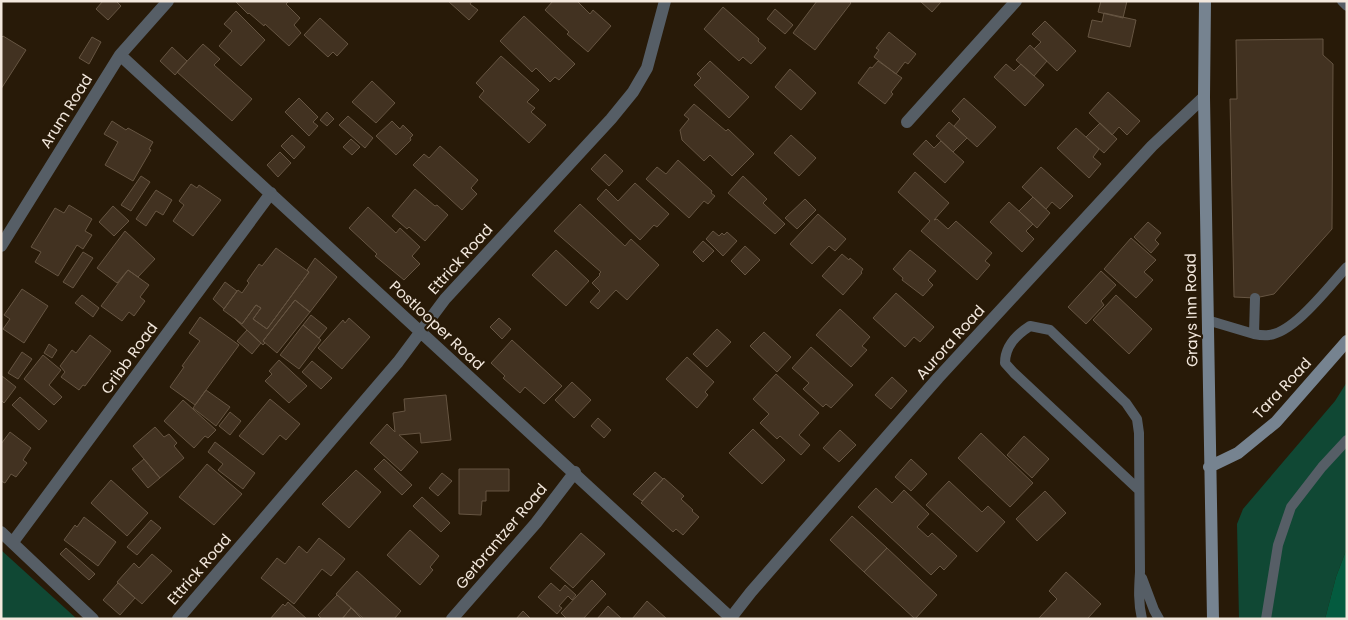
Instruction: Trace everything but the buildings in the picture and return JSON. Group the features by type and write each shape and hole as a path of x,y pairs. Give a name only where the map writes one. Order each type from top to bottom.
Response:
{"street":[{"name":"Arum Road","path":"1,246 120,54 168,1"},
{"name":"Ettrick Road","path":"178,619 391,370 445,299 633,92 647,68 665,1"},
{"path":"907,122 1016,1"},
{"name":"Grays Inn Road","path":"1205,1 1204,97 1213,619"},
{"name":"Postlooper Road","path":"120,54 731,618"},
{"name":"Aurora Road","path":"731,618 751,592 938,378 1152,146 1204,97"},
{"name":"Cribb Road","path":"13,542 271,193"},
{"name":"Tara Road","path":"1209,467 1238,453 1276,422 1347,341"},
{"name":"Gerbrantzer Road","path":"452,619 536,524 574,472"},
{"path":"1,532 93,619"}],"lane":[{"path":"1342,1 1347,6"},
{"path":"1207,320 1254,334 1270,335 1284,330 1296,322 1347,267"},
{"path":"1254,334 1255,298"},
{"path":"1139,490 1014,374 1005,363 1005,354 1020,332 1030,326 1050,330 1133,410 1137,419 1139,433 1140,572 1138,591 1142,619"},
{"path":"1266,619 1278,545 1291,507 1322,467 1347,440"},
{"path":"1140,572 1159,619"}],"green space":[{"path":"1347,382 1347,548 1336,577 1325,619 1239,619 1237,524 1243,509 1335,401"},
{"path":"1347,548 1347,619 1325,619 1336,577"},
{"path":"1,550 77,619 1,619"}]}
